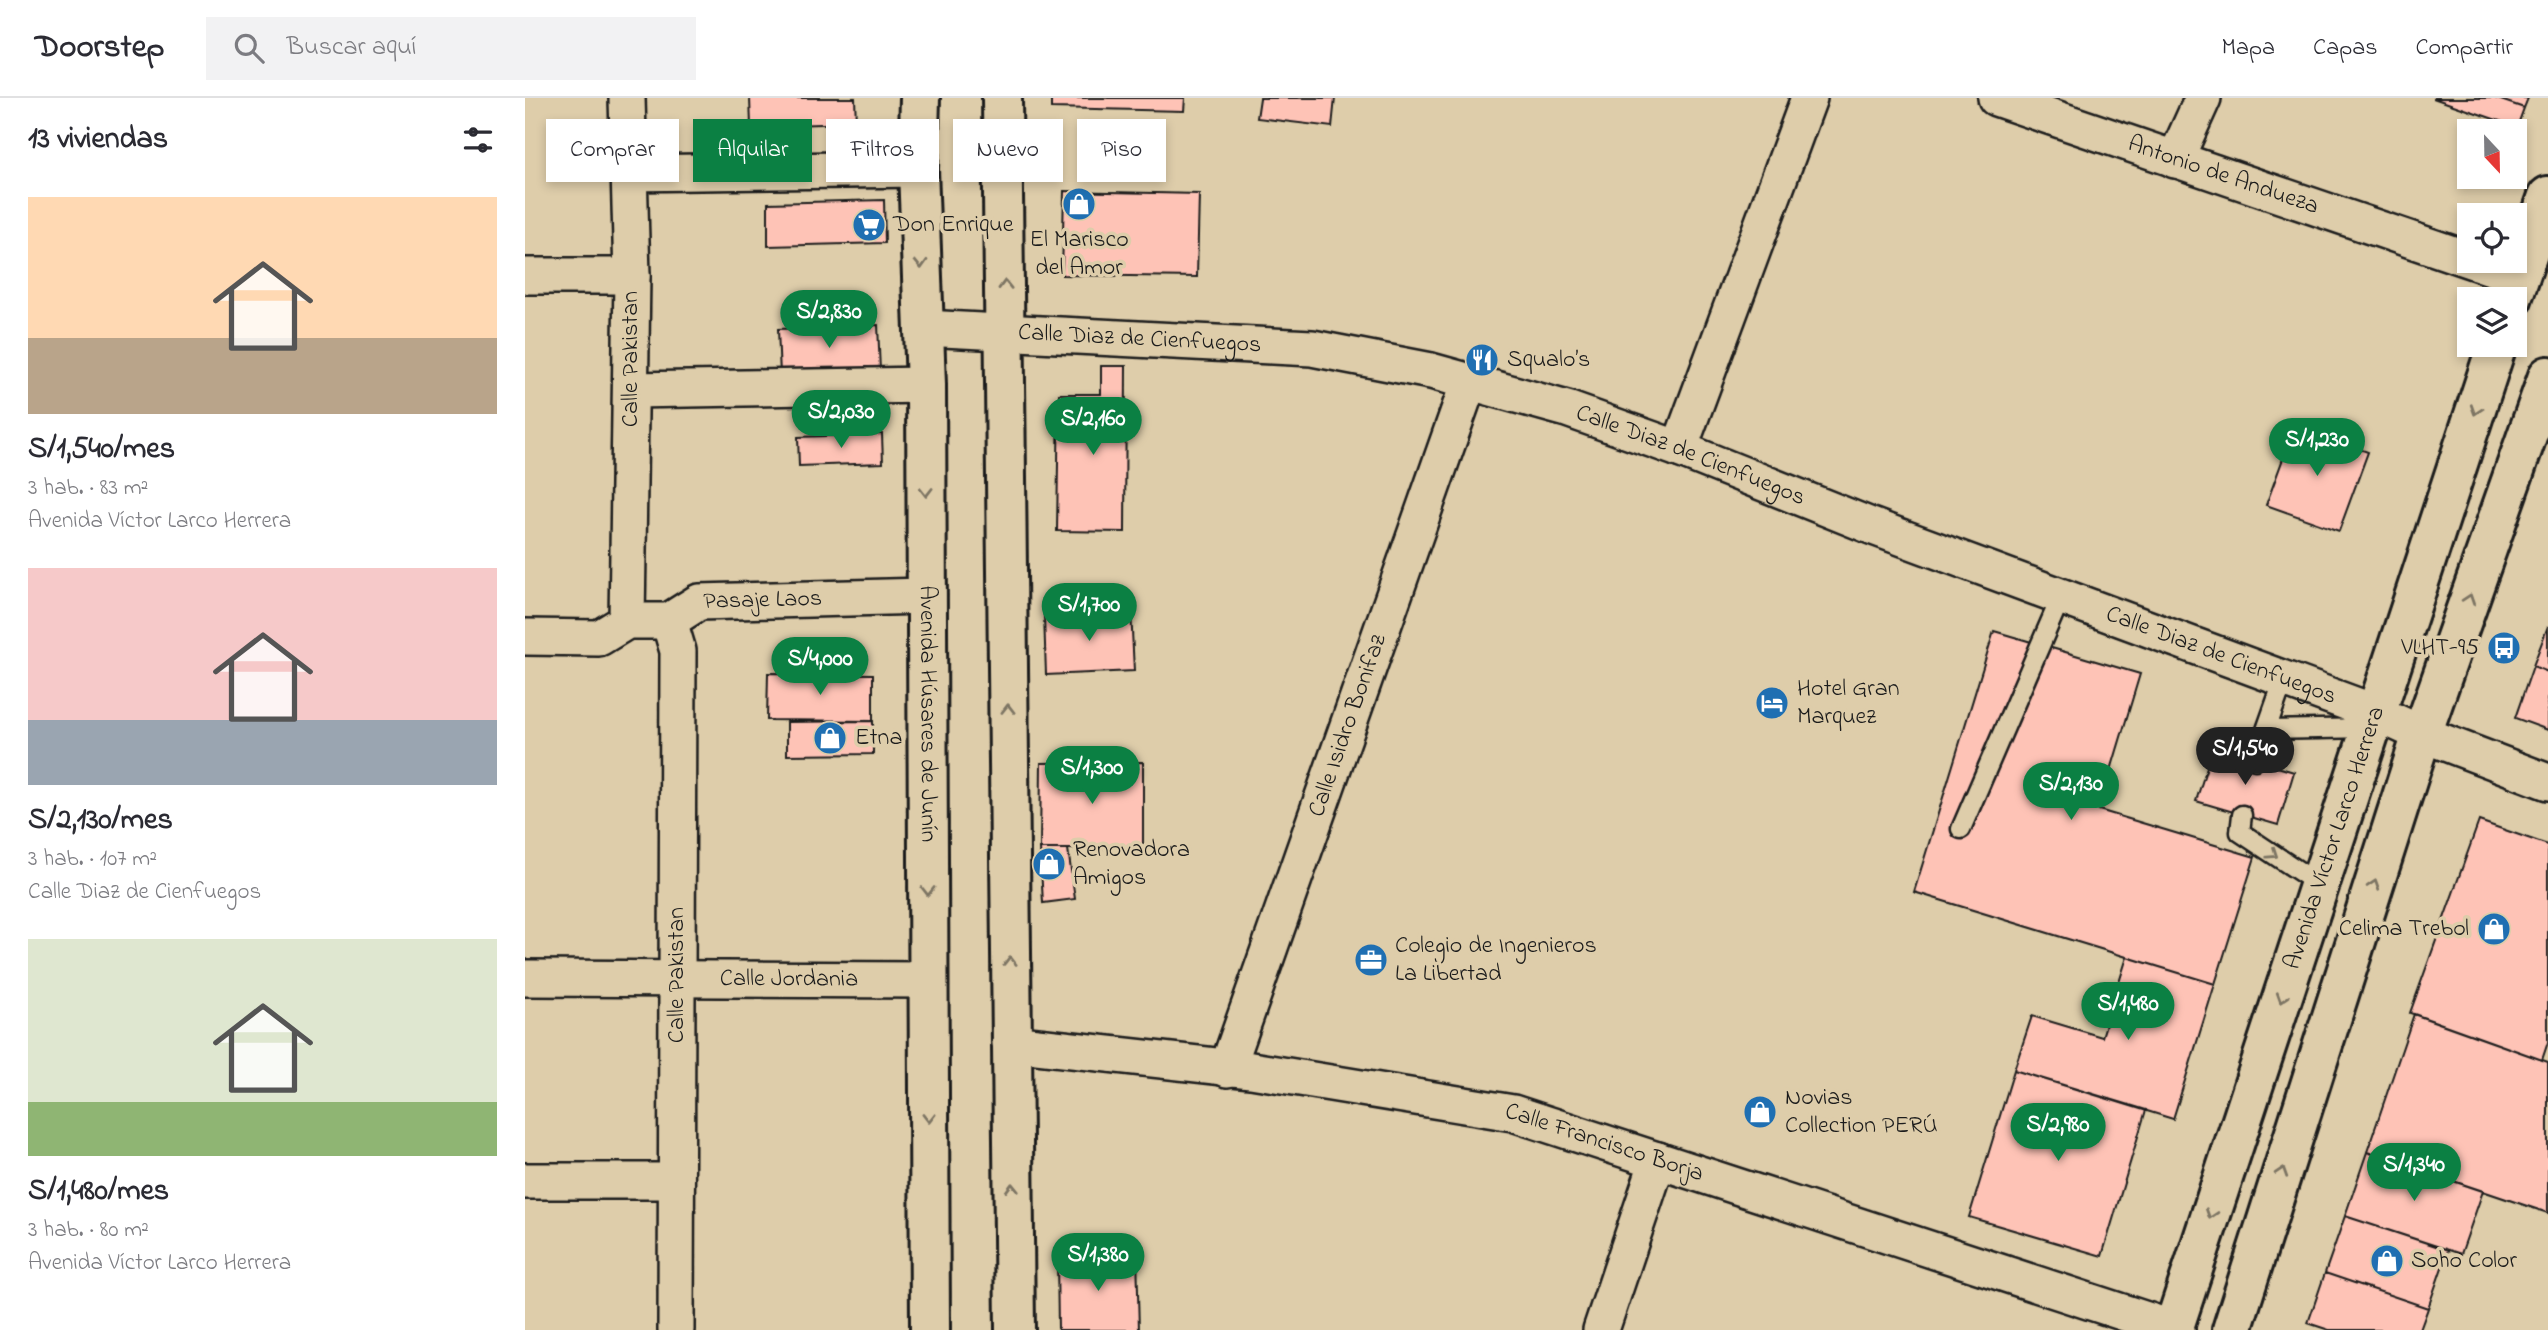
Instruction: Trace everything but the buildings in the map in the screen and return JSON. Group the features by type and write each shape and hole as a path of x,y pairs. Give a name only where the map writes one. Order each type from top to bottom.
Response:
{"street":[{"name":"Calle Pakistan","path":"627,98 628,119"},
{"name":"Avenida Húsares de Junín","path":"919,119 920,98"},
{"path":"1002,98 1014,1330"},
{"path":"1679,449 1809,98"},
{"name":"Antonio de Andueza","path":"1996,98 2449,256 2514,287"},
{"path":"2175,160 2203,98"},
{"path":"679,172 826,170"},
{"name":"Calle Pakistan","path":"627,621 632,390 629,182"},
{"name":"Avenida Húsares de Junín","path":"918,182 926,384 930,1330"},
{"path":"2516,287 2548,196"},
{"path":"525,276 632,276"},
{"name":"Calle Diaz de Cienfuegos","path":"923,328 1311,348 1431,371 1567,409 1679,449 1871,526 2284,679 2374,721 2422,734 2548,782"},
{"name":"Avenida Víctor Larco Herrera","path":"2174,1330 2493,357"},
{"name":"Avenida Víctor Larco Herrera","path":"2232,1330 2422,734 2548,376"},
{"name":"Calle Isidro Bonifaz","path":"1227,1069 1469,382"},
{"path":"632,390 926,384"},
{"name":"Pasaje Laos","path":"525,637 599,638 627,621 669,621 699,602 926,596"},
{"name":"Calle Pakistan","path":"669,621 678,651 676,1330"},
{"name":"Calle Jordania","path":"525,978 928,979"},
{"name":"Calle Francisco Borja","path":"1010,1043 1227,1069 1513,1113 2174,1330"},
{"path":"1601,1330 1657,1160"},
{"path":"525,1181 676,1181"}],"lane":[{"path":"1961,829 2061,597"},
{"path":"2255,760 2284,679"},
{"path":"2266,730 2374,721"},
{"path":"2242,815 2240,832 2320,885"}],"place":[{"name":"El Marisco del Amor","path":"1079,204"},
{"name":"Don Enrique","path":"869,225"},
{"name":"Squalo’s","path":"1482,360"},
{"name":"VLHT-95","path":"2504,648"},
{"name":"Hotel Gran Marquez","path":"1772,703"},
{"name":"Etna","path":"830,738"},
{"name":"Renovadora Amigos","path":"1049,864"},
{"name":"Celima Trebol","path":"2494,929"},
{"name":"Colegio de Ingenieros La Libertad","path":"1371,960"},
{"name":"Novias Collection PERÚ","path":"1760,1112"},
{"name":"Soho Color","path":"2387,1261"}]}
